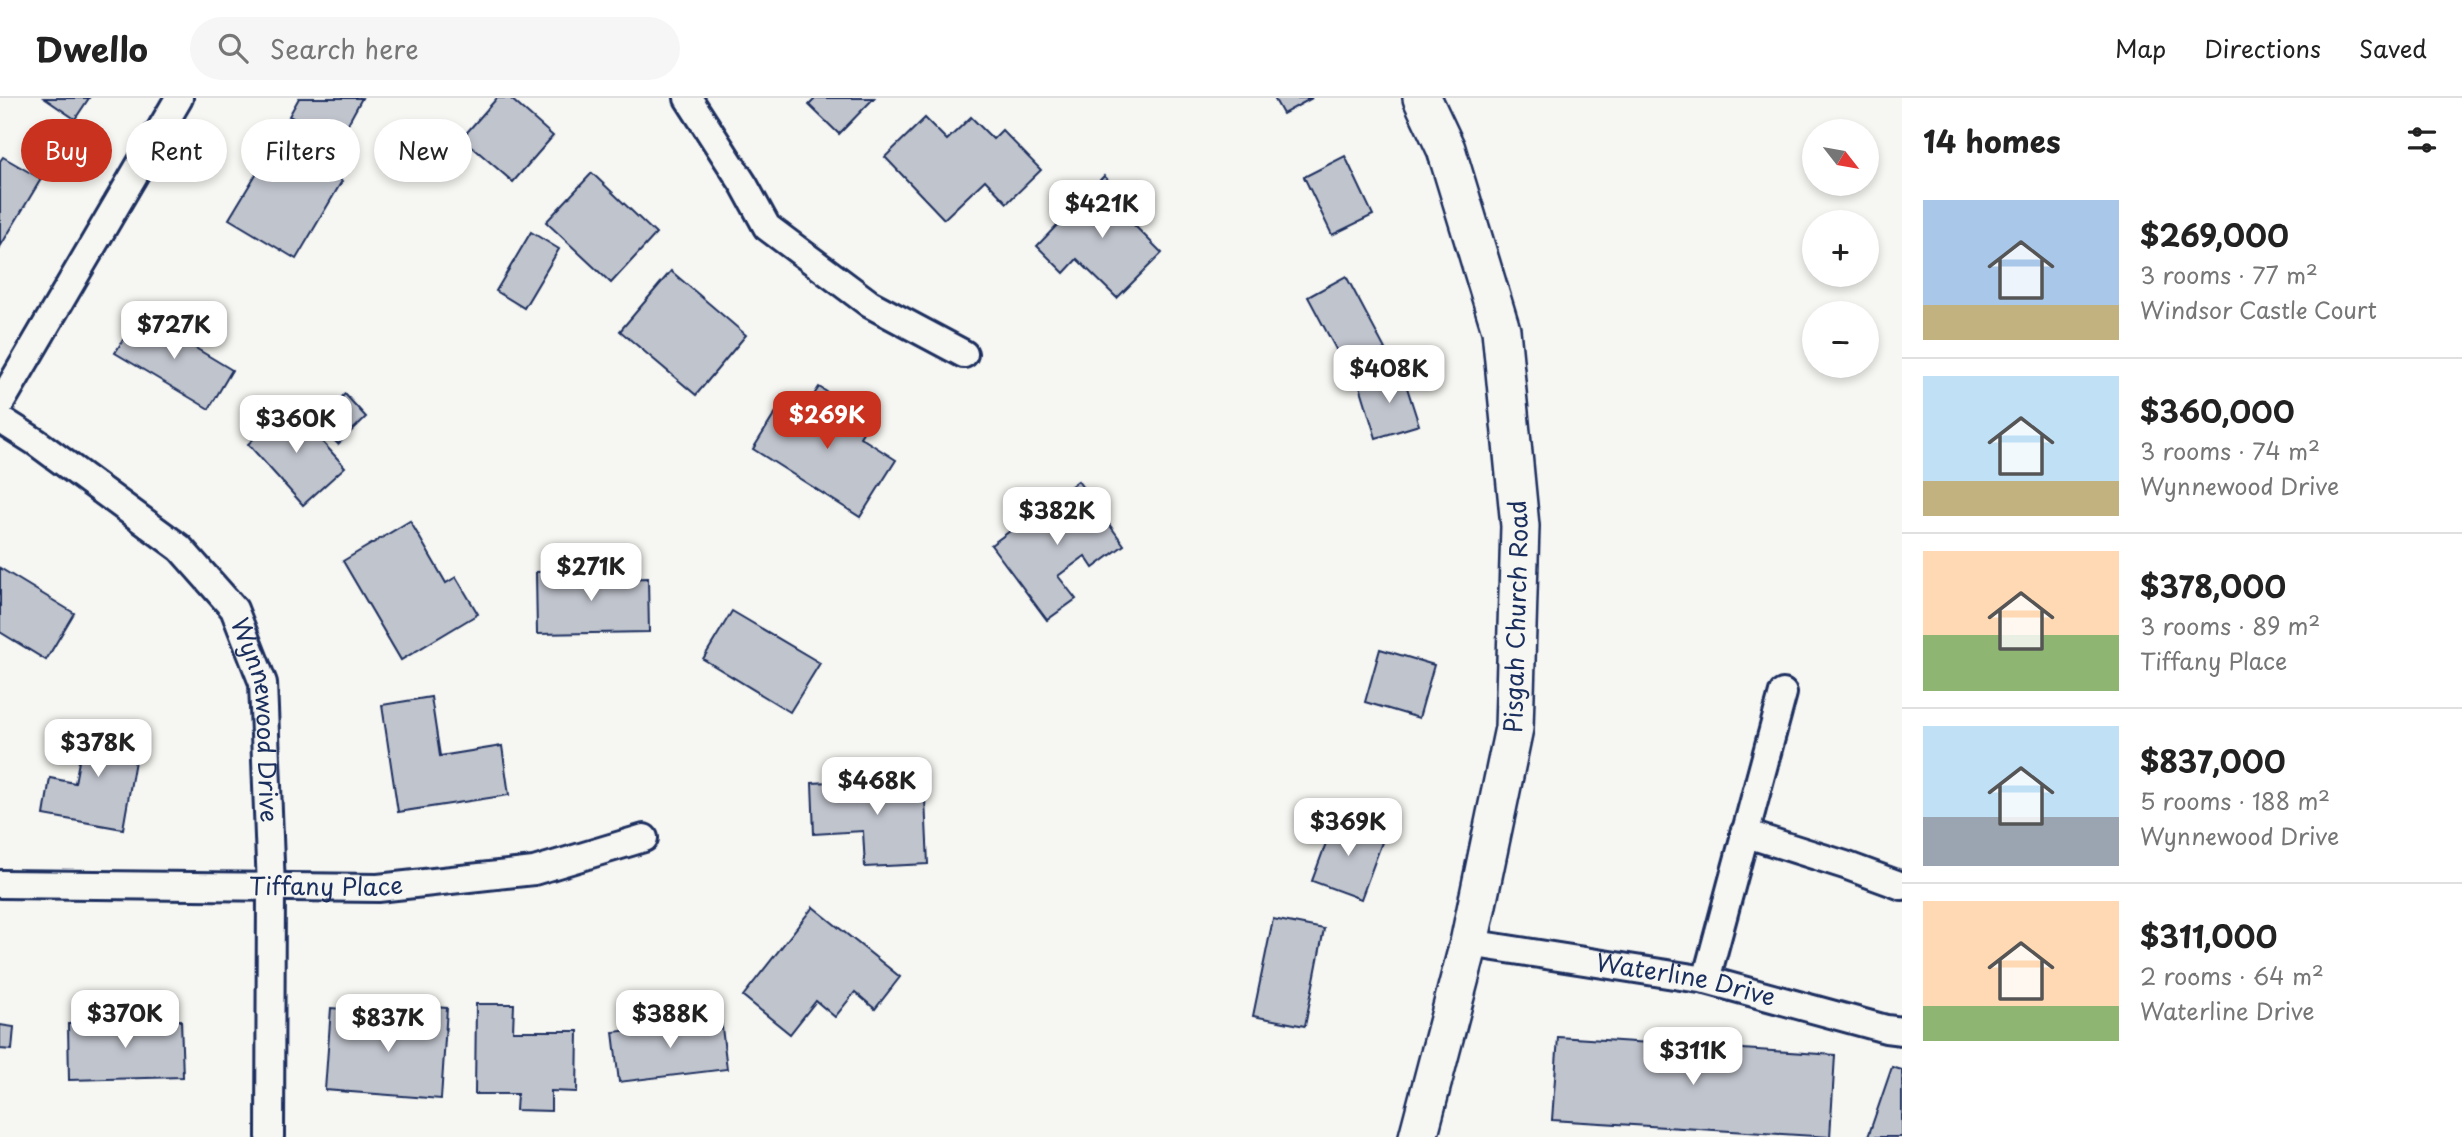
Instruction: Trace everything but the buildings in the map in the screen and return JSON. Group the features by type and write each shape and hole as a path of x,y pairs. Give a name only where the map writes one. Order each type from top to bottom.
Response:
{"main road":[{"name":"Pisgah Church Road","path":"1418,1137 1469,943 1514,728 1520,526 1502,330 1446,149 1422,98"}],"street":[{"path":"0,404 179,98"},
{"path":"688,98 768,228 870,304 964,354"},
{"name":"Wynnewood Drive","path":"0,419 36,442 180,548 234,609 263,683 271,887 270,1137"},
{"path":"1706,980 1783,693"},
{"path":"1744,833 1902,886"},
{"name":"Tiffany Place","path":"0,884 378,888 534,871 644,838"},
{"name":"Waterline Drive","path":"1469,943 1706,980 1902,1031"}]}
